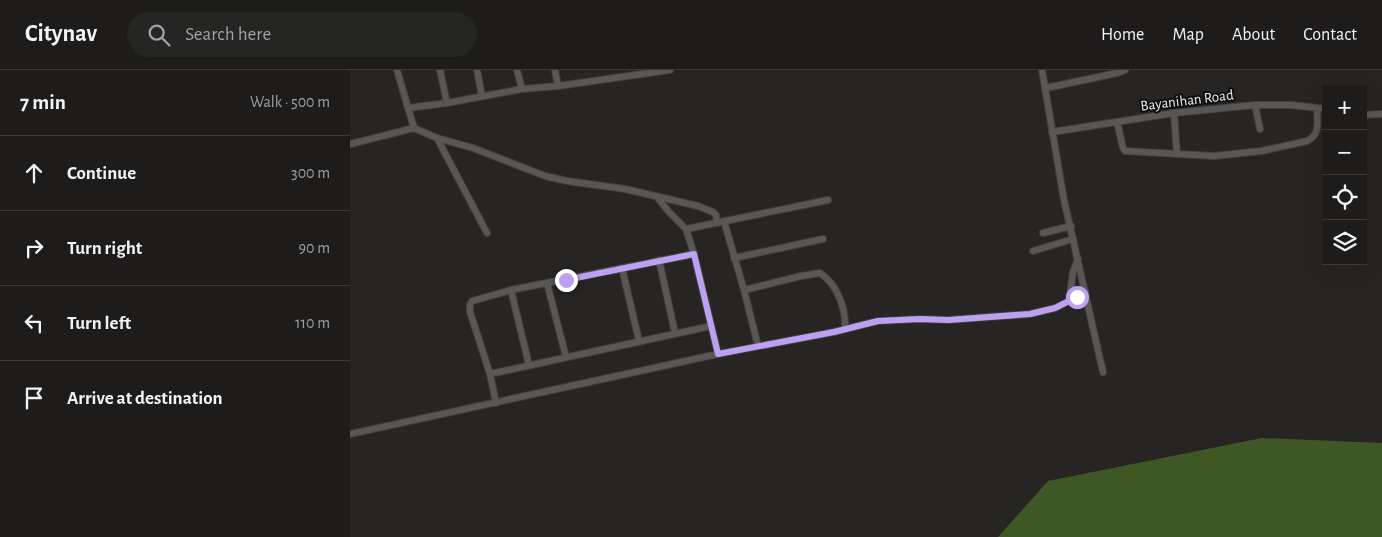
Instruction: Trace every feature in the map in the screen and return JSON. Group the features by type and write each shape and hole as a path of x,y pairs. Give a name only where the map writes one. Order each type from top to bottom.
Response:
{"street":[{"path":"397,70 414,128"},
{"path":"440,70 447,103"},
{"path":"477,70 482,96"},
{"path":"518,70 522,89"},
{"path":"555,70 558,86"},
{"path":"408,108 522,89 558,86 624,73 667,70"},
{"path":"1042,70 1064,200 1103,372"},
{"path":"1046,88 1125,70"},
{"path":"1255,105 1260,129"},
{"name":"Bayanihan Road","path":"1052,132 1174,113 1255,105 1292,105 1322,109"},
{"path":"1117,122 1125,151 1214,156 1248,153 1307,141 1316,134 1317,108"},
{"path":"1174,113 1176,154"},
{"path":"1367,115 1382,114"},
{"path":"350,144 414,128 437,138 473,148 545,176 625,189 711,210 721,222 734,258 758,346"},
{"path":"437,138 487,233"},
{"path":"657,197 686,229 694,254 718,354"},
{"path":"686,229 828,200"},
{"path":"1043,233 1070,226"},
{"path":"1032,251 1073,238"},
{"path":"734,258 823,239"},
{"path":"496,402 490,374 470,312 470,304 472,302 511,290 694,254"},
{"path":"1069,301 1073,272 1078,258"},
{"path":"659,260 675,333"},
{"path":"622,268 639,341"},
{"path":"744,290 820,273 833,286 839,297 845,318 845,329"},
{"path":"548,283 566,357"},
{"path":"511,290 529,365"},
{"path":"350,434 863,324 890,320 948,320 1030,314 1055,308 1085,291"},
{"path":"490,374 711,326"}],"green space":[{"path":"1262,438 1382,443 1382,537 998,537 1048,481"}],"route":[{"path":"566,280 694,254 718,354 834,332 878,321 948,320 1043,312 1077,297"}]}
